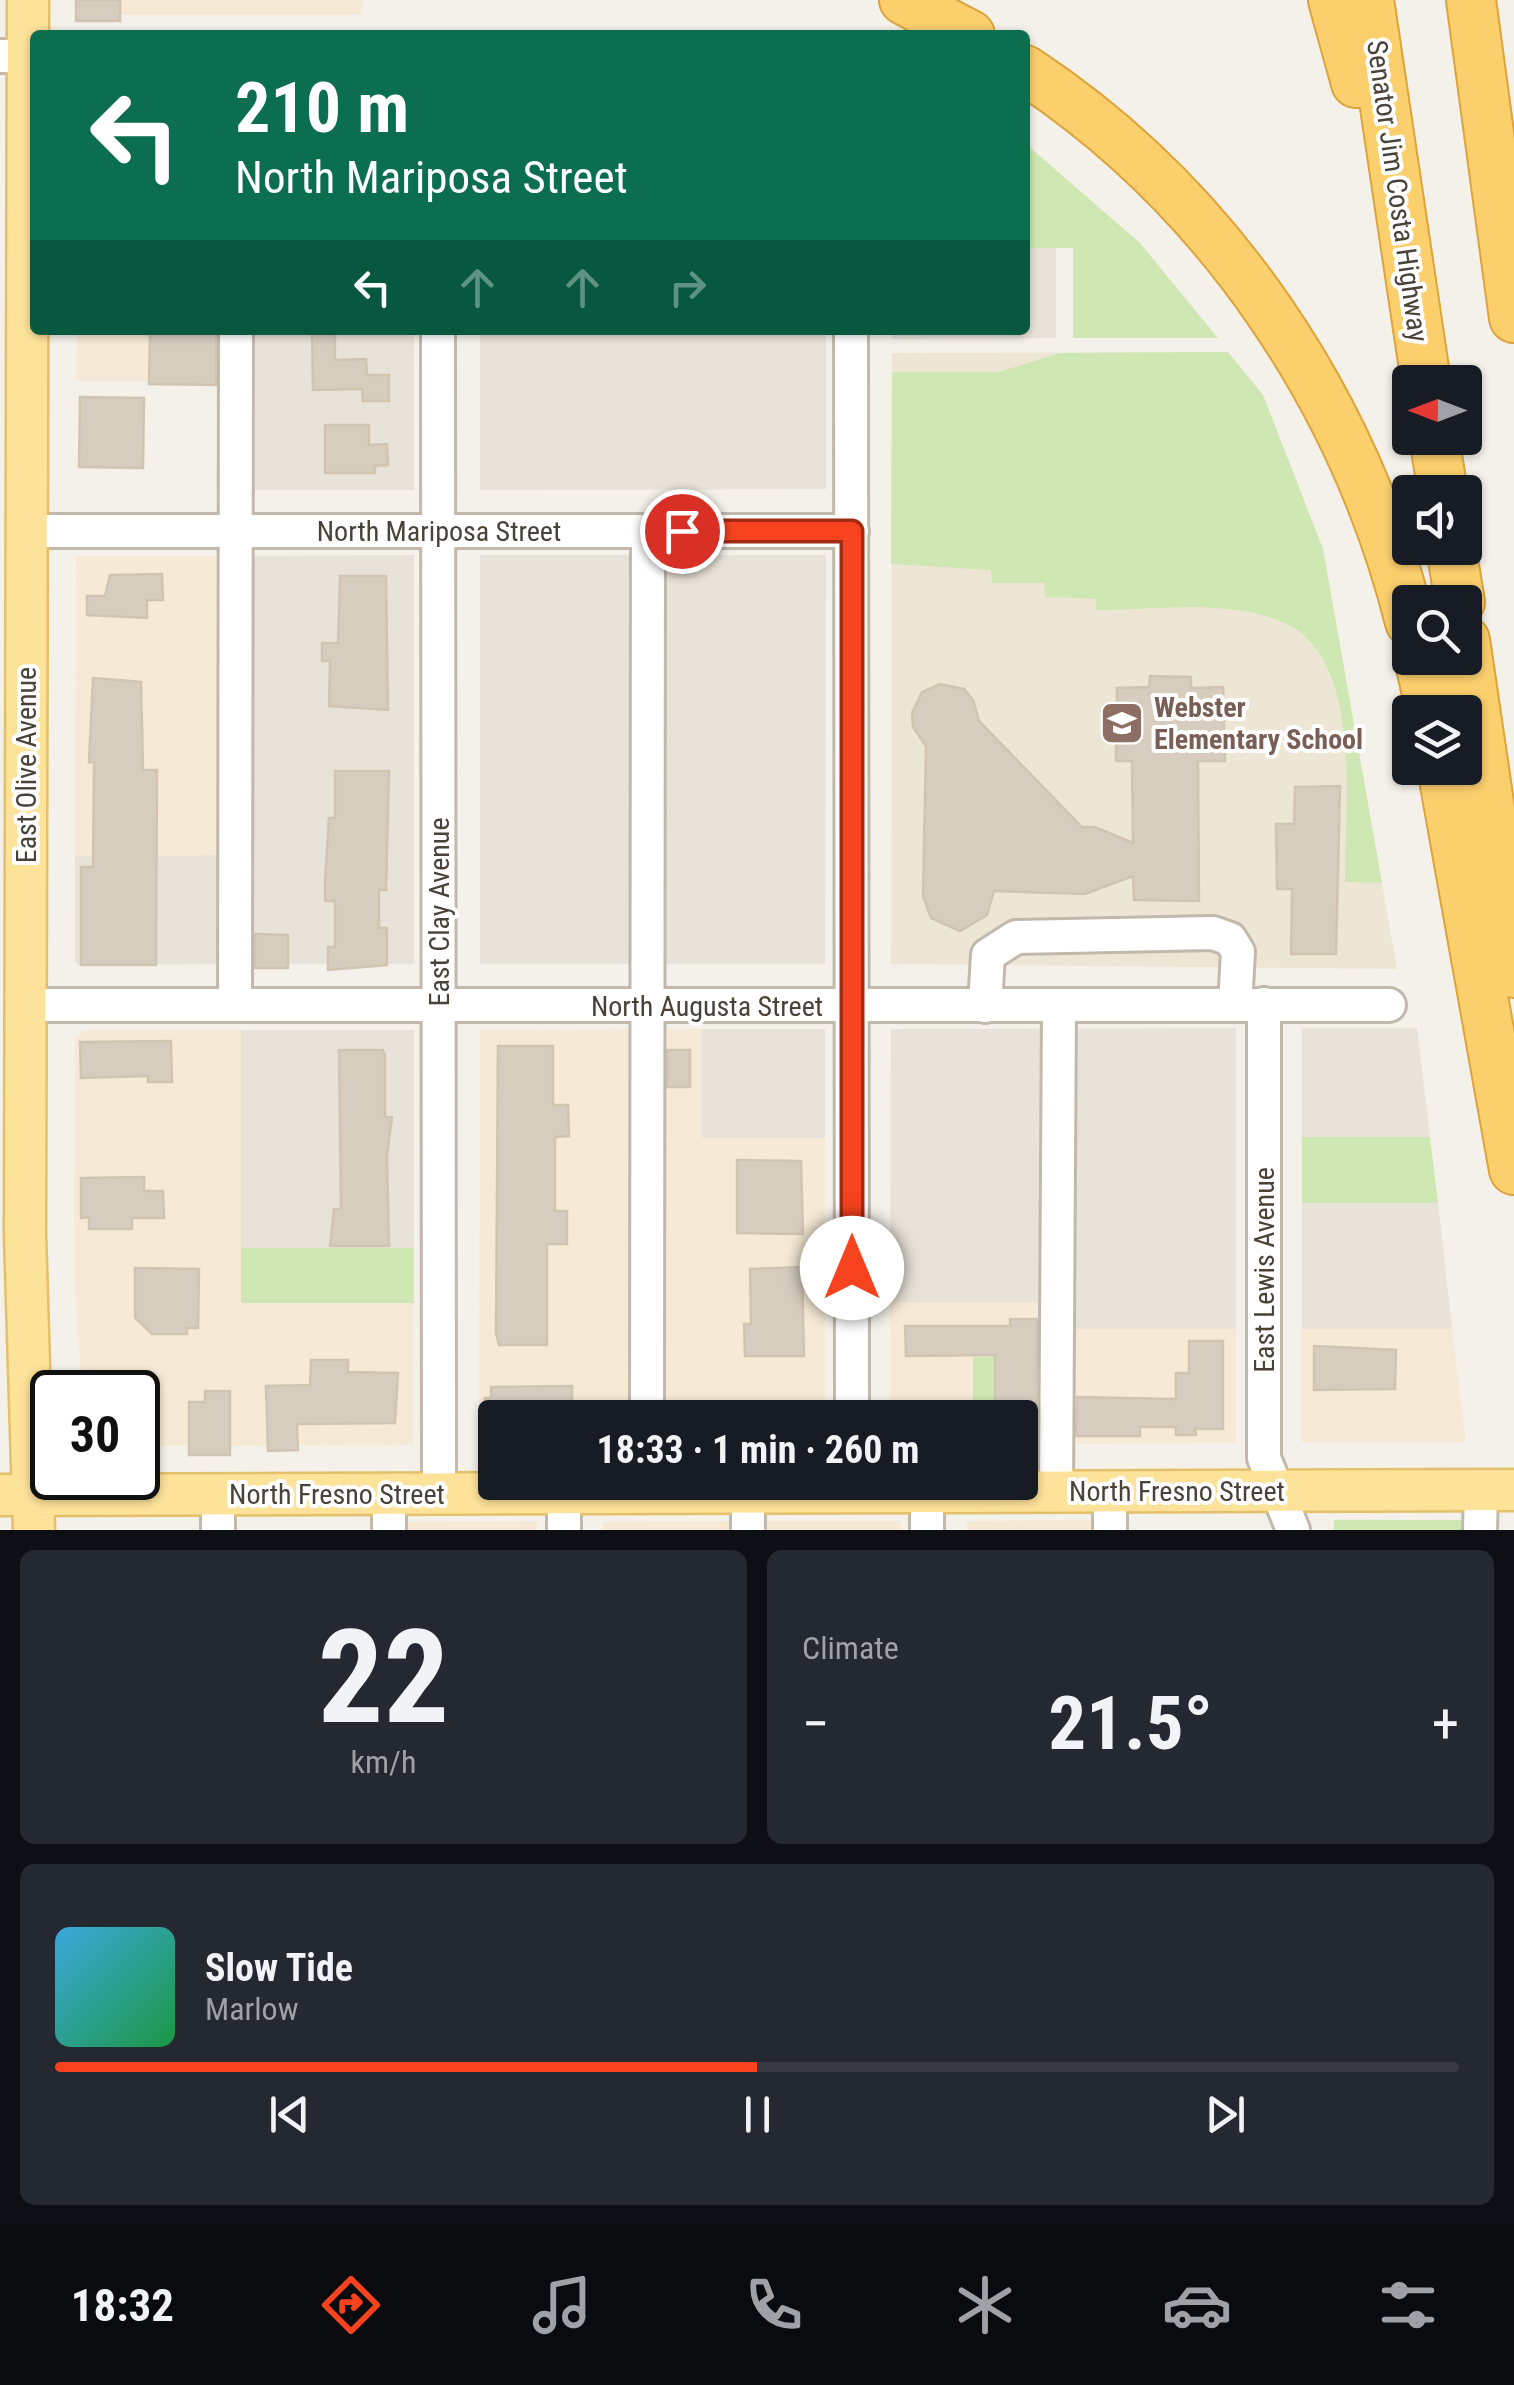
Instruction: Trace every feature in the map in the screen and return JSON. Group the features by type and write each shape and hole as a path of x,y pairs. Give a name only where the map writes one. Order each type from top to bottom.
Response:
{"highway":[{"path":"904,0 961,30"},
{"path":"1333,0 1410,275"},
{"name":"Senator Jim Costa Highway","path":"1369,0 1423,365"},
{"path":"1472,0 1514,318"},
{"path":"1490,0 1514,37"},
{"path":"1030,74 1086,113 1170,190 1225,253 1294,348 1350,444 1376,508 1399,585"},
{"path":"1470,675 1514,973"},
{"path":"1445,785 1514,1170"}],"main road":[{"name":"East Olive Avenue","path":"22,1506 24,1235 13,1093 25,1006 13,776 26,530 21,56 28,0"},
{"name":"North Fresno Street","path":"893,1500 927,1511 1056,1492 1110,1511 1279,1491 1498,1490"},
{"name":"North Fresno Street","path":"22,1506 388,1512 439,1493 564,1512 604,1500"},
{"name":"North Fresno Street","path":"699,1500 748,1511 796,1500"}],"street":[{"path":"235,1005 236,335"},
{"name":"East Clay Avenue","path":"438,335 439,1493"},
{"path":"851,335 852,1400"},
{"name":"North Mariposa Street","path":"26,530 852,531"},
{"path":"647,1400 648,531"},
{"name":"East Lewis Avenue","path":"985,1006 988,955 1016,937 1214,934 1230,939 1238,952 1250,1005 1264,1458 1293,1530"},
{"name":"North Augusta Street","path":"25,1006 1389,1006"},
{"path":"1056,1492 1059,1007"},
{"path":"1480,1530 1498,1490"}],"shaded area":[{"path":"77,0 362,0 362,15 83,15"},
{"path":"1030,248 1056,248 1056,338 892,339 892,335 1030,335"},
{"path":"77,335 241,335 241,381 76,381"},
{"path":"241,335 414,335 414,490 241,490"},
{"path":"480,335 826,335 826,489 480,490"},
{"name":"Webster Elementary School","path":"1228,352 1263,395 1323,549 1397,969 891,964 892,353"},
{"path":"414,555 414,964 241,964 241,556"},
{"path":"480,555 644,555 644,964 480,964"},
{"path":"662,555 826,555 825,964 661,964"},
{"path":"76,556 241,556 241,855 75,856"},
{"path":"230,855 230,964 78,965 75,856"},
{"path":"1236,1028 1236,1329 1063,1329 1063,1302 890,1302 891,1029"},
{"path":"1302,1028 1417,1028 1430,1137 1302,1137"},
{"path":"702,1029 825,1029 825,1138 702,1138"},
{"path":"702,1029 702,1138 825,1138 825,1400 479,1400 480,1030"},
{"path":"83,1030 241,1030 241,1302 414,1303 413,1445 160,1446 160,1370 80,1370 74,1276 75,1039"},
{"path":"241,1030 414,1030 414,1248 241,1248"},
{"path":"1302,1203 1438,1203 1452,1329 1302,1329"},
{"path":"890,1302 1063,1302 1064,1329 1236,1329 1236,1443 1038,1444 1038,1400 1014,1400 999,1357 973,1357 973,1400 890,1400"},
{"path":"1302,1329 1452,1329 1466,1443 1302,1443"},
{"path":"1109,1520 1109,1530 967,1530 967,1521"},
{"path":"538,1521 538,1530 400,1530 400,1522"},
{"path":"742,1521 742,1530 603,1530 603,1522"},
{"path":"759,1521 901,1521 901,1530 759,1530"}],"green space":[{"path":"1030,147 1140,243 1218,338 1073,338 1073,248 1030,248"},
{"path":"1228,352 1263,395 1323,549 1382,883 1345,882 1347,776 1338,699 1326,666 1307,639 1280,621 1213,608 1096,610 1096,599 1045,597 1044,583 992,583 991,570 891,564 892,372 999,372 1060,353"},
{"path":"1302,1137 1430,1137 1438,1203 1302,1203"},
{"path":"241,1248 414,1248 414,1303 241,1303"},
{"path":"973,1357 1000,1357 1000,1400 973,1400"},
{"path":"1334,1520 1477,1520 1477,1530 1334,1530"}],"building":[{"path":"76,0 120,0 120,21 76,21"},
{"path":"150,335 216,335 216,385 149,384"},
{"path":"312,335 335,335 335,360 366,359 367,375 389,375 389,401 363,401 362,389 313,390"},
{"path":"80,397 144,398 143,468 79,467"},
{"path":"325,425 369,425 369,445 387,444 388,465 375,466 375,473 325,473"},
{"path":"162,574 163,600 147,600 147,618 87,615 87,596 105,596 110,575"},
{"path":"340,576 386,576 388,710 329,706 330,661 322,661 322,643 338,643"},
{"path":"1150,676 1191,677 1191,688 1223,687 1225,761 1198,761 1199,901 1134,900 1133,876 1085,894 994,891 987,915 960,931 931,918 923,896 926,746 913,727 912,713 922,692 940,684 964,689 973,700 979,721 1082,827 1095,827 1133,843 1132,761 1116,761 1117,688 1149,687"},
{"path":"93,678 141,682 143,770 157,770 156,965 81,965 81,867 93,867 94,762 89,762"},
{"path":"335,771 389,771 386,890 379,890 379,928 387,928 387,965 328,970 328,947 335,947 335,901 325,901 325,881 329,818 335,818"},
{"path":"1340,786 1336,954 1291,954 1292,889 1277,889 1276,824 1294,824 1295,787"},
{"path":"255,934 288,935 288,968 255,968"},
{"path":"171,1041 172,1082 148,1082 148,1076 81,1078 80,1042"},
{"path":"498,1046 553,1046 553,1105 568,1105 569,1136 555,1137 555,1211 567,1211 567,1244 547,1244 547,1345 499,1345 496,1333"},
{"path":"339,1050 383,1050 385,1056 385,1117 392,1117 387,1156 389,1246 330,1246 334,1209 341,1209"},
{"path":"667,1050 690,1050 690,1087 667,1087"},
{"path":"737,1160 801,1161 803,1234 737,1233"},
{"path":"144,1177 144,1191 163,1191 164,1218 132,1218 132,1229 89,1229 89,1217 81,1218 81,1178"},
{"path":"802,1267 804,1356 745,1356 744,1324 751,1324 750,1269"},
{"path":"135,1268 199,1269 198,1328 187,1328 187,1334 152,1334 135,1318"},
{"path":"1010,1319 1037,1319 1036,1400 995,1400 995,1355 906,1356 905,1326 1010,1326"},
{"path":"1189,1341 1223,1341 1223,1429 1195,1429 1196,1435 1176,1435 1176,1427 1140,1427 1140,1436 1076,1436 1077,1397 1176,1399 1176,1373 1189,1373"},
{"path":"1314,1346 1396,1350 1395,1389 1314,1390"},
{"path":"311,1360 348,1360 348,1372 398,1373 395,1423 297,1424 298,1450 268,1451 266,1386 310,1385"},
{"path":"572,1386 572,1400 485,1400 491,1398 491,1387"},
{"path":"205,1391 230,1391 230,1455 189,1455 189,1402 205,1402"}],"place":[{"name":"Webster Elementary School","path":"1122,723"}],"route":[{"path":"682,531 852,531 852,1268"}]}
